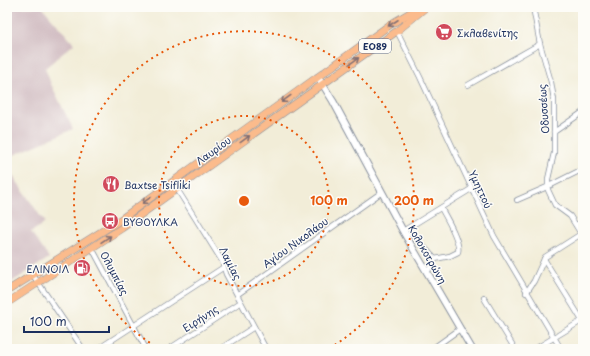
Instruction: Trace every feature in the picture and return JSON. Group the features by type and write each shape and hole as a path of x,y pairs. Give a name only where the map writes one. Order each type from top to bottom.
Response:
{"main road":[{"name":"Λαυρίου","path":"7,291 117,222 391,24 420,7"},
{"name":"Λαυρίου","path":"7,303 92,248 177,189 397,31 426,7"}],"street":[{"name":"Οδυσσέως","path":"533,7 540,44 551,82 554,162 547,187"},
{"name":"Υμηττού","path":"397,31 494,236 560,349"},
{"path":"468,84 540,44"},
{"name":"Κολοκοτρώνη","path":"318,76 403,232 472,349"},
{"path":"554,132 583,112"},
{"path":"517,200 547,187 583,168"},
{"path":"526,293 534,281 544,259 582,235 569,215 555,205 547,187"},
{"name":"Λαμίας","path":"177,189 204,230 266,349"},
{"path":"403,232 471,189"},
{"name":"Αγίου Νικολάου","path":"238,294 382,192"},
{"path":"427,273 435,259 450,256 458,252 459,249 441,208"},
{"path":"576,226 583,222"},
{"path":"403,232 412,234 435,259"},
{"name":"Ολυμπίας","path":"92,248 146,349"},
{"path":"535,349 583,321 544,259"},
{"path":"98,349 224,267"},
{"path":"33,275 84,349"},
{"path":"484,298 515,349"},
{"name":"Ειρήνης","path":"169,349 242,302"},
{"path":"220,349 254,327"},
{"path":"432,349 460,329"}],"shaded area":[{"path":"7,7 42,7 74,44 45,68 51,84 73,129 7,158"},
{"path":"7,167 45,223 31,232 49,258 7,285"}],"place":[{"name":"Σκλαβενίτης","path":"444,32"},
{"name":"Baxtse Tsifliki","path":"111,184"},
{"name":"ΒΥΘΟΥΛΚΑ","path":"110,221"},
{"name":"ΕΛΙΝΟΙΛ","path":"82,268"}]}
